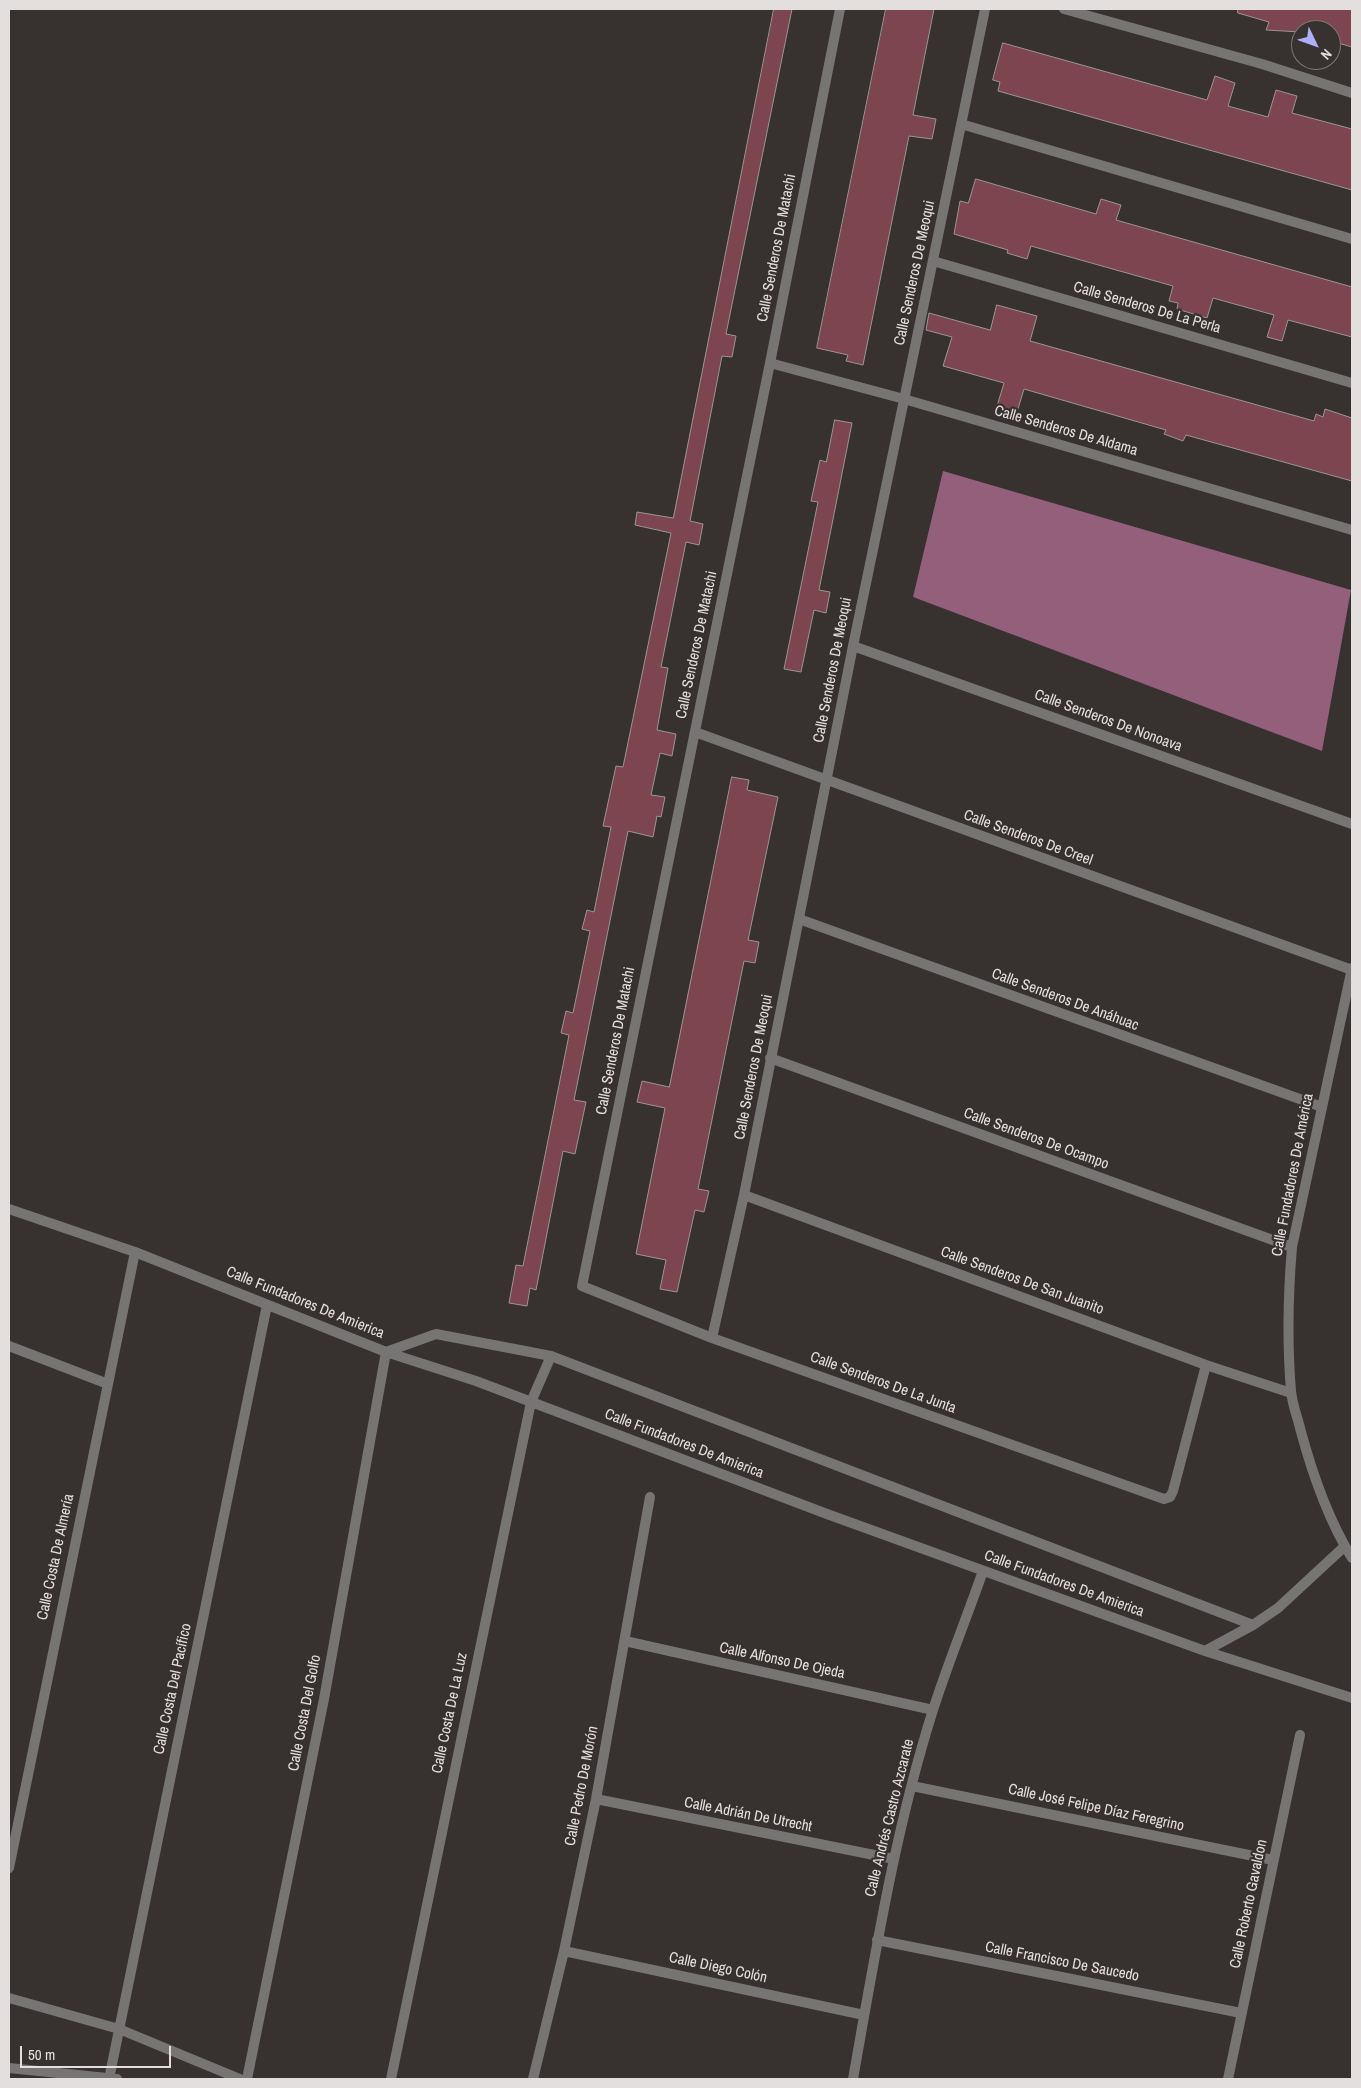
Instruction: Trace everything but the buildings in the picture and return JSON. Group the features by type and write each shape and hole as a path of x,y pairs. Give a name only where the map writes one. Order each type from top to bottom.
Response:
{"street":[{"name":"Calle Senderos De Matachi","path":"582,1286 840,9"},
{"name":"Calle Senderos De Meoqui","path":"712,1338 744,1195 853,646 985,9"},
{"path":"1064,9 1262,64 1352,93"},
{"path":"961,124 1352,239"},
{"name":"Calle Senderos De La Perla","path":"933,261 1352,383"},
{"name":"Calle Senderos De Aldama","path":"770,363 904,399 1352,530"},
{"name":"Calle Senderos De Nonoava","path":"853,646 1352,824"},
{"name":"Calle Senderos De Creel","path":"695,732 826,781 1352,969"},
{"name":"Calle Senderos De Anáhuac","path":"799,919 1322,1107"},
{"name":"Calle Fundadores De América","path":"1352,969 1292,1247 1288,1323 1291,1393 1308,1457 1328,1513 1352,1558"},
{"name":"Calle Senderos De Ocampo","path":"770,1058 1292,1247"},
{"name":"Calle Senderos De San Juanito","path":"744,1195 1206,1365 1291,1393"},
{"name":"Calle Fundadores De Amierica","path":"9,1209 135,1252 386,1352 476,1381 983,1571 1205,1650 1352,1698"},
{"name":"Calle Costa De Almería","path":"9,1868 135,1252"},
{"name":"Calle Senderos De La Junta","path":"582,1286 712,1338 1167,1499 1173,1491 1206,1365"},
{"name":"Calle Costa Del Pacífico","path":"112,2079 119,2029 267,1305"},
{"path":"386,1352 436,1334 551,1356 1253,1625"},
{"path":"9,1346 108,1384"},
{"name":"Calle Costa Del Golfo","path":"247,2079 324,1699 386,1352"},
{"name":"Calle Costa De La Luz","path":"391,2079 531,1402 551,1356"},
{"name":"Calle Pedro De Morón","path":"533,2079 564,1951 596,1799 650,1497"},
{"path":"1205,1650 1253,1625 1278,1608 1345,1546"},
{"name":"Calle Andrés Castro Azcarate","path":"853,2079 894,1859 912,1786 933,1710 983,1571"},
{"name":"Calle Alfonso De Ojeda","path":"625,1641 933,1710"},
{"name":"Calle Roberto Gavaldon","path":"1228,2079 1300,1735"},
{"name":"Calle José Felipe Díaz Feregrino","path":"912,1786 1273,1860"},
{"name":"Calle Adrián De Utrecht","path":"596,1799 894,1859"},
{"name":"Calle Francisco De Saucedo","path":"878,1940 1241,2013"},
{"name":"Calle Diego Colón","path":"564,1951 864,2014"},
{"path":"9,1998 119,2029 240,2079"},
{"path":"9,2068 112,2079"}],"shaded area":[{"path":"943,471 1351,590 1322,751 913,597"}]}
